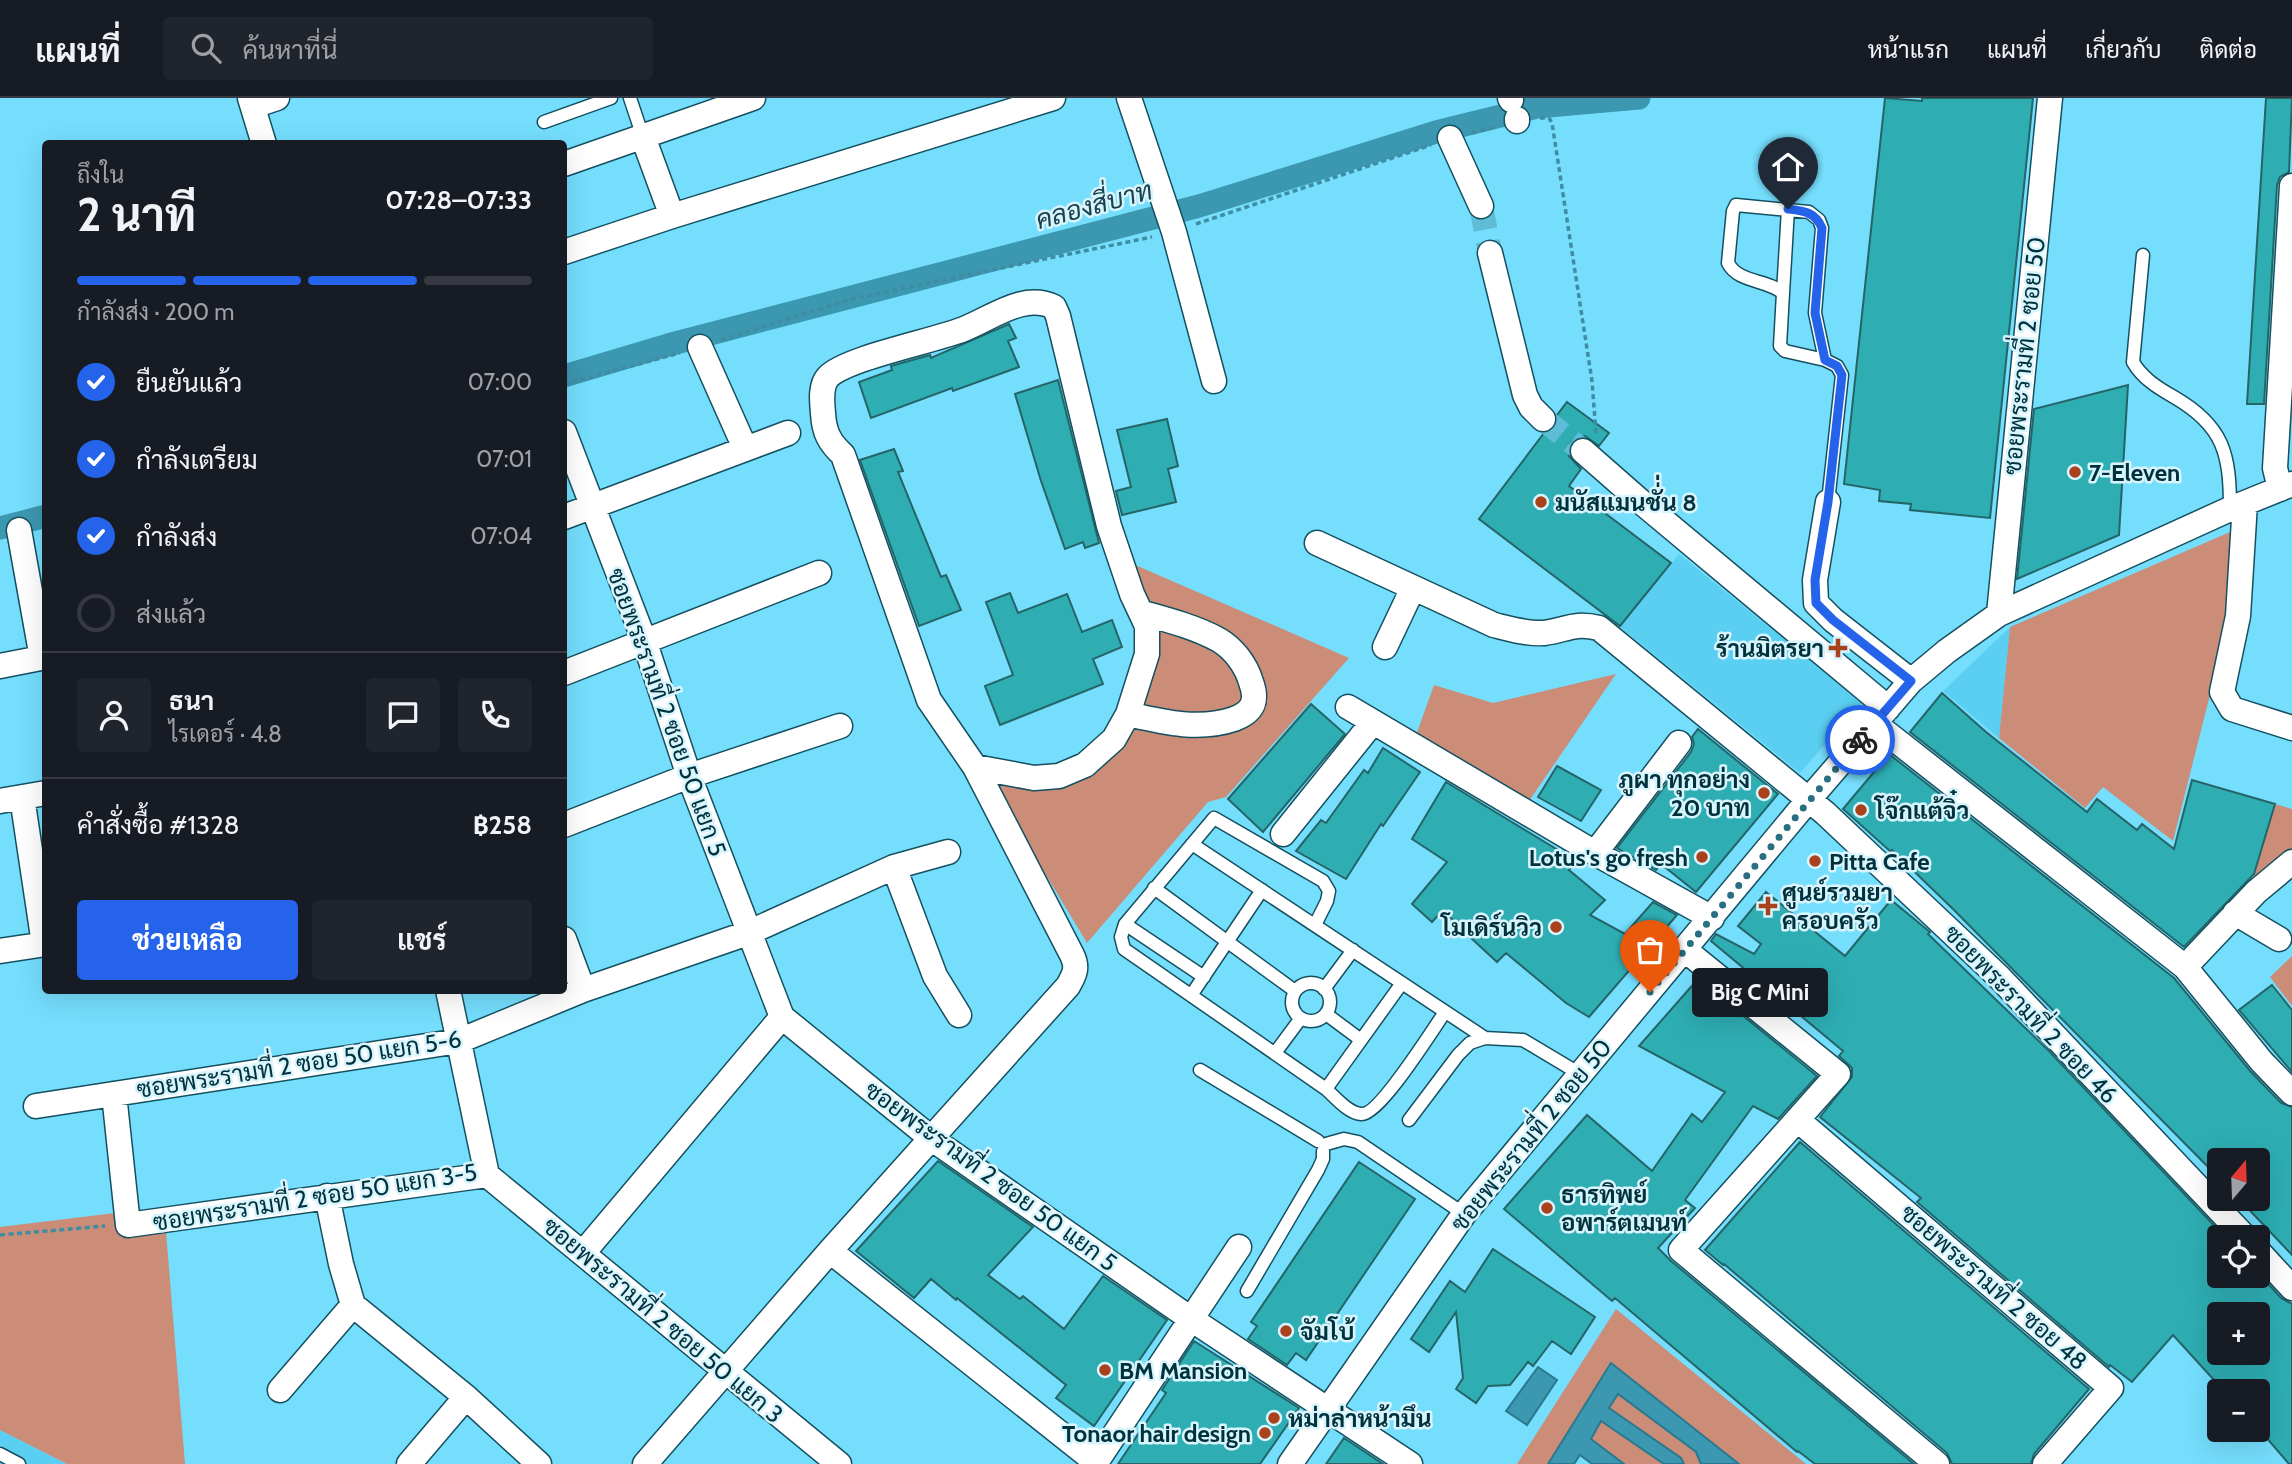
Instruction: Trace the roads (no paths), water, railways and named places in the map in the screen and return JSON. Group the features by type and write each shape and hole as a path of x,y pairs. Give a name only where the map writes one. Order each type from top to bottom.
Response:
{"street":[{"path":"263,140 251,102 277,98"},
{"path":"567,163 752,98"},
{"path":"567,251 1053,98"},
{"path":"1129,98 1163,196 1214,381"},
{"name":"ซอยพระรามที่ 2 ซอย 50","path":"1998,614 2050,98"},
{"path":"643,137 672,216"},
{"path":"1450,138 1481,206"},
{"path":"2286,486 2275,468 2292,186"},
{"path":"1490,253 1525,395 1531,407 1543,419"},
{"path":"645,1464 1075,975 1076,964 1072,955 975,767 929,700 843,455 829,442 822,409 823,386 827,378 848,365 963,330 1020,303 1044,302 1054,307 1109,526 1132,594 1147,626 1147,654 1128,714 1114,739 1085,765 1059,776 1034,778 975,767"},
{"path":"700,347 745,448"},
{"path":"567,516 788,433"},
{"name":"ซอยพระรามที่ 2 ซอย 50 แยก 5","path":"567,440 644,640 689,776 782,1017 932,1139 1191,1319 1410,1464"},
{"path":"1583,451 1881,715 2185,967 2262,1062 2292,1093"},
{"name":"ซอยพระรามที่ 2 ซอย 50","path":"1290,1464 1464,1214 1911,681 1998,614 2286,486"},
{"path":"1828,502 1815,580 1816,603 1833,620 1911,681"},
{"path":"2237,506 2238,616 2222,692 2232,709 2292,729"},
{"path":"19,530 42,647"},
{"name":"ซอยพระรามที่ 2 ซอย 46","path":"1317,542 1494,625 1519,632 1544,633 1572,625 1585,624 1599,628 1810,799 1999,977 2234,1225"},
{"path":"567,672 819,573"},
{"path":"1385,647 1413,588"},
{"path":"1128,714 1179,724 1217,724 1245,714 1252,708 1255,698 1242,663 1234,652 1220,641 1177,623 1143,613"},
{"path":"0,666 42,657"},
{"path":"1348,707 1595,853 1712,918"},
{"path":"1283,834 1373,722"},
{"path":"567,824 689,776 840,726"},
{"path":"1595,853 1679,743"},
{"path":"22,797 42,925"},
{"name":"ซอยพระรามที่ 2 ซอย 50 แยก 5-6","path":"36,1106 459,1041 583,990 748,933 894,867 948,852"},
{"path":"2185,967 2235,913 2292,862"},
{"path":"894,867 935,976 959,1015"},
{"path":"2235,913 2278,939"},
{"path":"0,951 42,944"},
{"path":"567,947 583,990"},
{"path":"1685,950 1838,1074 1681,1251 1937,1464"},
{"name":"ซอยพระรามที่ 2 ซอย 50 แยก 3-5","path":"114,1094 128,1225 487,1175 449,994"},
{"path":"583,1252 782,1017"},
{"name":"ซอยพระรามที่ 2 ซอย 48","path":"1799,1121 2111,1388 2045,1464"},
{"name":"ซอยพระรามที่ 2 ซอย 50 แยก 3","path":"487,1175 839,1464"},
{"path":"327,1196 341,1264 354,1305 466,1397 539,1464"},
{"path":"830,1251 1095,1463 1239,1247"},
{"path":"2270,1264 2292,1288"},
{"path":"280,1390 354,1305"},
{"path":"409,1464 466,1397"}],"lane":[{"path":"544,122 611,98"},
{"path":"630,98 643,137"},
{"path":"1783,293 1775,286 1731,270 1728,263 1733,211 1736,205 1809,212 1819,220 1822,228 1815,313 1825,360"},
{"path":"1788,209 1780,346 1785,351 1825,360 1837,366 1842,375 1828,502"},
{"path":"2143,255 2133,362 2145,378 2187,404 2209,422 2224,448 2237,506"},
{"path":"1315,925 1329,891 1323,881 1214,818 1125,924 1121,937 1125,948 1326,1089 1351,1111 1359,1114 1368,1113 1385,1097 1445,1012"},
{"path":"1192,844 1485,1038"},
{"path":"1154,888 1295,990"},
{"path":"1192,994 1262,890"},
{"path":"1125,924 1204,976"},
{"path":"1324,989 1353,950"},
{"path":"1311,982 1320,985 1330,1000 1326,1014 1315,1021 1301,1018 1293,1008 1295,990 1311,982"},
{"path":"1326,1089 1402,983"},
{"path":"1326,1014 1361,1040"},
{"path":"1275,1053 1301,1018"},
{"path":"1409,1120 1458,1055 1470,1043 1485,1038 1523,1040 1580,1074"},
{"path":"1200,1070 1322,1145 1344,1139 1358,1142 1464,1214"},
{"path":"1247,1291 1318,1170 1323,1159 1322,1145"},
{"path":"0,1454 19,1464"}],"waterway":[{"name":"คลองสี่บาท","path":"567,375 668,345 1199,206 1436,132 1537,107 1639,98"},
{"name":"คลองสี่บาท","path":"0,528 42,517"}],"tunnel":[{"path":"1481,206 1490,253"},
{"path":"1543,419 1583,451"}],"place":[{"name":"7-Eleven","path":"2075,472"},
{"name":"มนัสแมนชั่่น 8","path":"1541,502"},
{"name":"ร้านมิตรยา","path":"1838,648"},
{"name":"ภูผา ทุกอย่าง 20 บาท","path":"1764,793"},
{"name":"โจ๊กแต้จิ๋ว","path":"1861,810"},
{"name":"Lotus's go fresh","path":"1702,857"},
{"name":"Pitta Cafe","path":"1815,861"},
{"name":"ศูนย์รวมยา ครอบครัว","path":"1768,906"},
{"name":"โมเดิร์นวิว","path":"1556,927"},
{"name":"Big C Mini","path":"1650,992"},
{"name":"ธารทิพย์ อพาร์ตเมนท์","path":"1547,1208"},
{"name":"จัมโบ้","path":"1286,1331"},
{"name":"BM Mansion","path":"1105,1370"},
{"name":"หม่าล่าหน้ามึน","path":"1274,1418"},
{"name":"Tonaor hair design","path":"1265,1433"}]}
